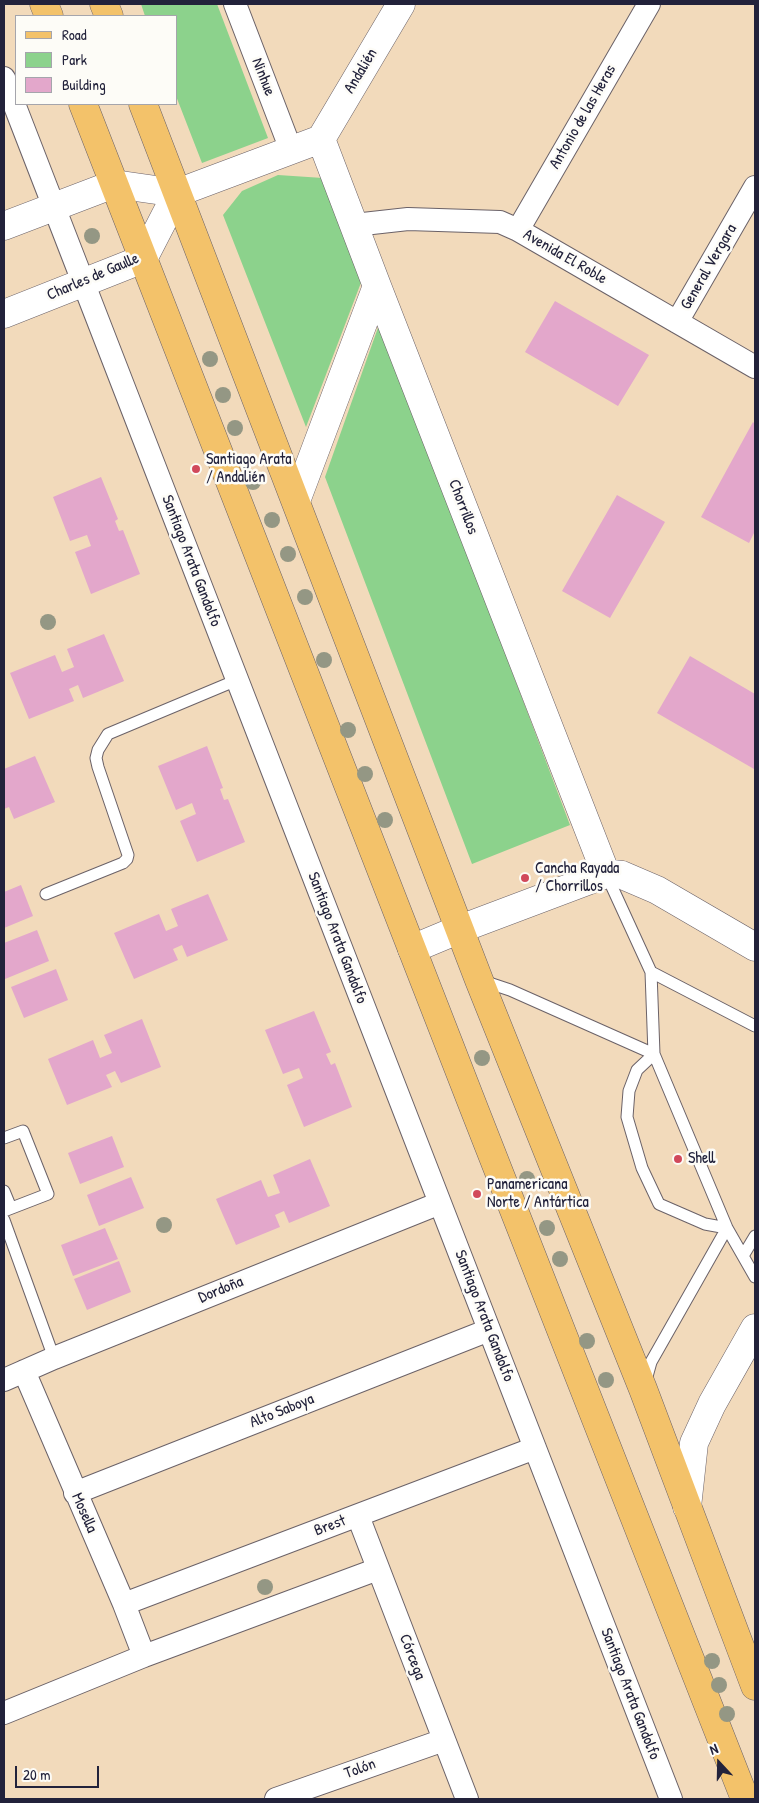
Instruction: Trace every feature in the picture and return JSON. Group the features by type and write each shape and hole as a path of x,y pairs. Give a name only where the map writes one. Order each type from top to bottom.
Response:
{"main road":[{"path":"83,105 745,1799"},
{"path":"143,105 479,980 643,1389 755,1686"}],"street":[{"name":"Ninhue","path":"235,4 291,150"},
{"name":"Andalién","path":"321,139 401,4"},
{"name":"Antonio de las Heras","path":"518,230 649,4"},
{"name":"Santiago Arata Gandolfo","path":"4,78 671,1799"},
{"path":"4,226 114,184 177,192 321,139"},
{"name":"Chorrillos","path":"321,139 606,874"},
{"name":"General Vergara","path":"677,322 755,187"},
{"name":"Charles de Gaulle","path":"4,314 143,259 177,192"},
{"name":"Avenida El Roble","path":"354,225 408,219 500,222 518,230 755,367"},
{"path":"296,501 377,286"},
{"path":"412,949 606,874 622,875 657,890 755,947"},
{"name":"Dordoña","path":"14,1375 440,1203"},
{"path":"686,1507 694,1443 712,1404 755,1328"},
{"name":"Alto Saboya","path":"75,1493 489,1330"},
{"name":"Mosella","path":"14,1375 75,1493 124,1604 144,1656"},
{"name":"Brest","path":"124,1604 535,1448"},
{"name":"Córcega","path":"358,1516 467,1799"},
{"path":"4,1713 144,1656 378,1569"},
{"name":"Tolón","path":"276,1799 444,1740"}],"lane":[{"path":"46,894 123,863 127,859 128,855 96,758 98,750 108,734 237,680"},
{"path":"606,874 651,972 654,1054 727,1228 755,1277"},
{"path":"651,972 755,1026"},
{"path":"479,980 510,990 654,1054"},
{"path":"654,1054 637,1070 628,1091 627,1117 642,1168 659,1204 706,1224 727,1228"},
{"path":"4,1138 23,1131 48,1194 7,1210 4,1191"},
{"path":"4,1220 54,1358"},
{"path":"643,1389 651,1362 727,1228"},
{"path":"743,1256 755,1236"}],"green space":[{"path":"141,4 217,4 268,138 202,163 178,101 178,15 145,15"},
{"path":"278,175 323,178 362,280 306,427 223,215 242,191"},
{"path":"380,322 570,825 472,864 325,477"}],"building":[{"path":"555,301 649,355 618,406 525,352"},
{"path":"753,422 755,424 755,531 749,543 701,517"},
{"path":"101,477 118,519 115,521 119,531 123,530 140,574 91,594 75,552 91,546 87,535 70,541 53,497"},
{"path":"617,495 665,522 610,618 562,591"},
{"path":"104,634 124,681 83,698 78,685 69,689 74,701 29,719 10,673 55,655 62,672 74,667 67,649"},
{"path":"690,656 755,694 754,769 657,713"},
{"path":"207,746 223,788 220,789 224,800 228,799 245,842 197,862 180,821 196,814 192,803 176,810 158,766"},
{"path":"35,756 55,802 14,819 9,807 4,809 4,769"},
{"path":"21,885 33,916 4,928 4,892"},
{"path":"208,894 228,940 187,957 182,945 173,949 178,960 134,979 114,933 159,914 166,931 178,926 171,909"},
{"path":"37,930 49,961 5,979 4,943"},
{"path":"56,969 68,1000 24,1018 11,987"},
{"path":"314,1011 331,1052 326,1054 331,1065 335,1063 352,1107 304,1127 287,1085 303,1078 299,1068 283,1074 265,1030"},
{"path":"142,1019 161,1067 121,1083 115,1071 106,1075 112,1087 67,1105 48,1059 93,1040 100,1058 112,1053 104,1035"},
{"path":"112,1136 124,1167 80,1184 68,1153"},
{"path":"310,1159 330,1206 289,1223 284,1211 275,1215 280,1227 236,1245 216,1199 261,1180 268,1197 280,1193 273,1175"},
{"path":"131,1177 144,1208 99,1226 87,1195"},
{"path":"105,1228 118,1259 73,1276 61,1245"},
{"path":"119,1261 131,1292 87,1310 74,1279"}],"place":[{"name":"Santiago Arata / Andalién","path":"196,469"},
{"name":"Cancha Rayada / Chorrillos","path":"525,878"},
{"name":"Shell","path":"678,1159"},
{"name":"Panamericana Norte / Antártica","path":"477,1194"}]}
